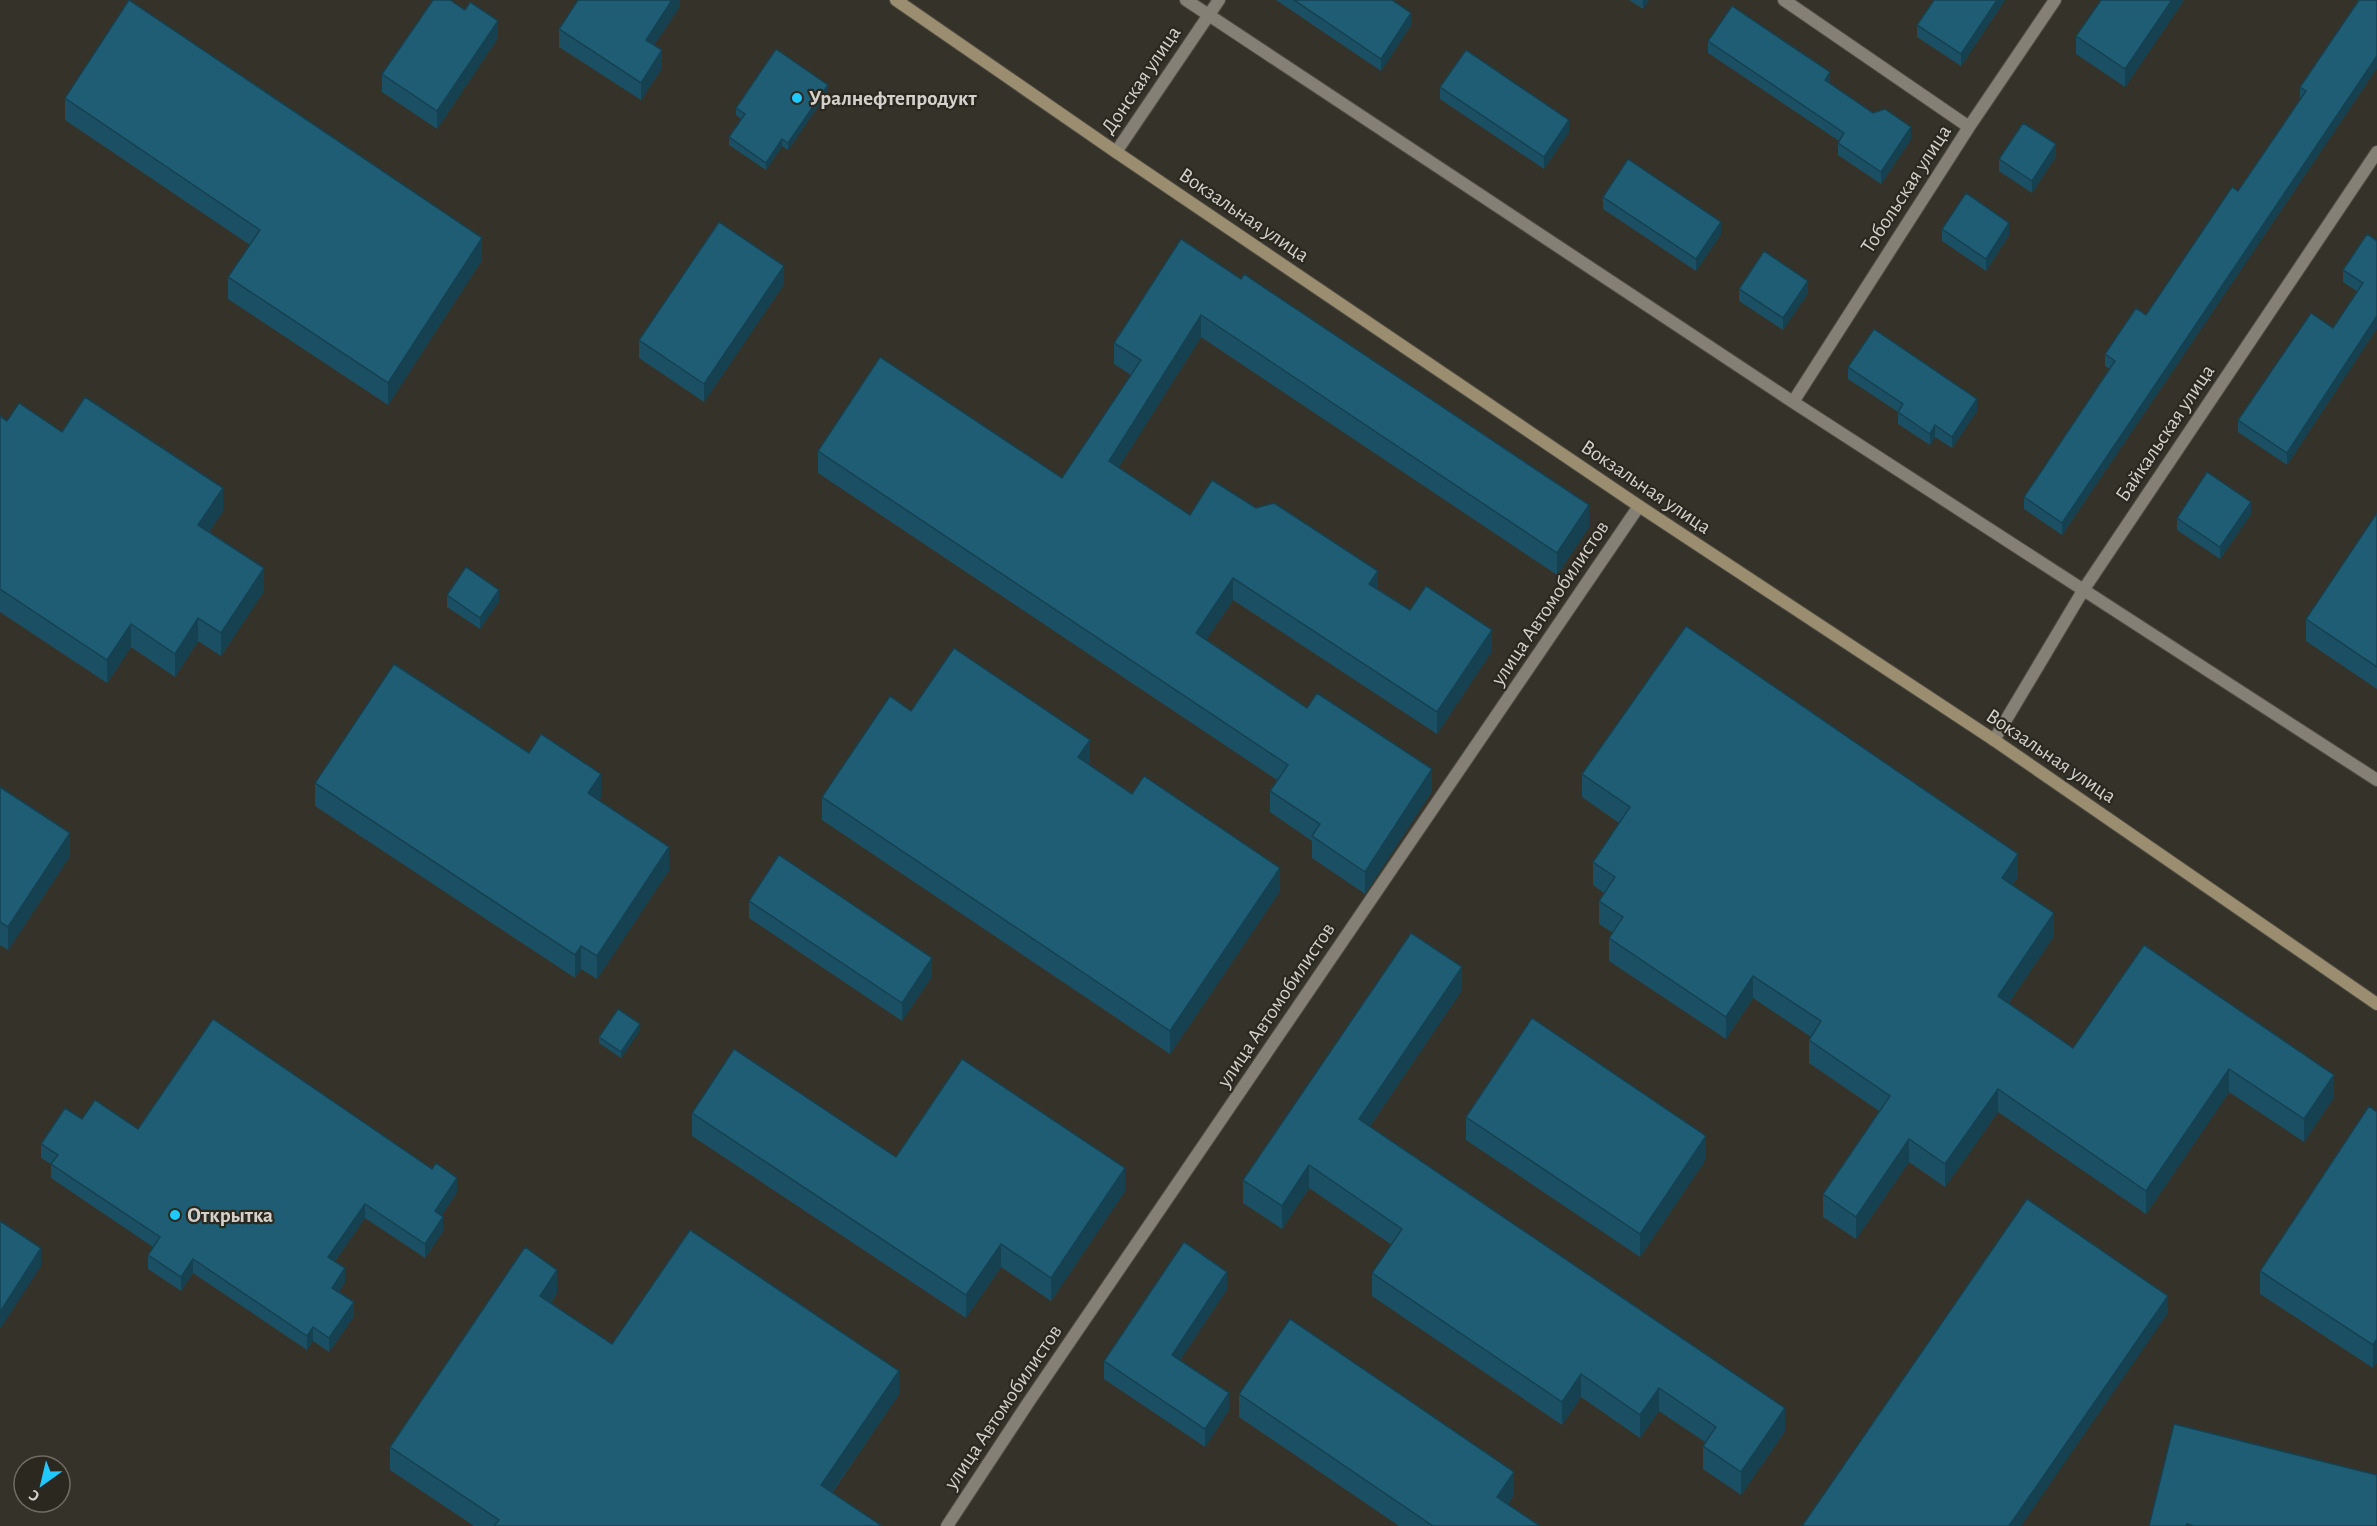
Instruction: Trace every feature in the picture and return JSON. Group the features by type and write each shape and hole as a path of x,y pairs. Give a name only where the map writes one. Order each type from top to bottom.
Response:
{"main road":[{"name":"Вокзальная улица","path":"896,0 1639,506 1994,740 2377,1004"}],"street":[{"path":"1186,0 1793,402 2377,780"},
{"name":"Донская улица","path":"1116,152 1219,0"},
{"path":"1784,0 1969,127"},
{"name":"Тобольская улица","path":"1793,402 1969,127 2055,0"},
{"name":"Байкальская улица","path":"1994,740 2084,590 2377,152"},
{"name":"улица Автомобилистов","path":"947,1526 1639,506"}],"building":[{"path":"129,0 482,238 388,383 228,277 260,230 65,98"},
{"path":"433,0 450,0 465,10 470,2 498,21 437,111 382,74"},
{"path":"578,0 672,0 646,40 662,50 641,83 559,29"},
{"path":"1294,0 1392,0 1411,13 1381,59"},
{"path":"1934,0 1997,0 1961,54 1917,25"},
{"path":"2101,0 2172,0 2125,69 2076,36"},
{"path":"2359,0 2377,0 2377,56 2062,523 2024,497 2115,361 2105,354 2136,308 2146,315 2232,187 2238,191 2306,91 2300,87"},
{"path":"1732,6 1830,72 1825,80 1873,113 1885,109 1911,127 1881,172 1838,143 1844,133 1708,41"},
{"path":"776,49 828,85 788,143 782,139 766,163 729,137 745,114 736,108"},
{"path":"1466,50 1569,120 1544,157 1440,87"},
{"path":"2023,123 2056,144 2032,181 1999,159"},
{"path":"1628,159 1721,222 1696,259 1603,197"},
{"path":"1966,193 2009,223 1986,259 1942,229"},
{"path":"719,222 784,266 704,384 639,340"},
{"path":"2367,234 2377,241 2377,316 2287,453 2238,420 2311,313 2333,328 2363,283 2343,270"},
{"path":"1181,239 1241,279 1244,274 1589,505 1557,553 1201,315 1109,461 1190,515 1212,480 1256,508 1274,503 1378,571 1369,584 1410,610 1426,586 1492,630 1437,712 1233,578 1196,633 1307,708 1317,693 1432,769 1365,872 1312,836 1320,824 1270,791 1288,765 818,451 880,357 1062,478 1141,360 1114,343"},
{"path":"1764,251 1808,281 1783,318 1739,289"},
{"path":"1874,329 1977,399 1952,437 1935,425 1930,434 1898,412 1903,404 1848,367"},
{"path":"85,397 223,488 198,525 264,568 221,633 198,618 175,654 131,624 107,660 0,589 0,416 7,421 19,403 62,432"},
{"path":"2207,472 2251,502 2220,547 2177,518"},
{"path":"2377,513 2377,667 2306,619"},
{"path":"466,567 499,590 480,618 447,595"},
{"path":"1686,626 2018,854 2002,878 2054,913 1998,996 2073,1048 2144,945 2334,1075 2304,1119 2229,1069 2146,1191 1998,1089 1945,1164 1909,1139 1856,1217 1823,1194 1890,1096 1809,1040 1821,1021 1753,976 1726,1017 1609,938 1623,917 1599,901 1615,877 1593,862 1630,807 1582,774"},
{"path":"954,648 1090,740 1078,757 1132,794 1144,776 1280,868 1170,1031 822,797 890,696 911,711"},
{"path":"394,664 529,753 541,734 601,774 588,793 669,847 597,956 581,946 575,955 315,783"},
{"path":"0,787 70,833 8,927 0,922"},
{"path":"779,855 932,958 902,1003 749,901"},
{"path":"1411,933 1462,967 1359,1119 1785,1408 1741,1472 1703,1446 1716,1427 1659,1388 1640,1415 1581,1374 1562,1402 1372,1273 1402,1229 1309,1165 1282,1206 1243,1180"},
{"path":"618,1009 640,1024 621,1052 599,1037"},
{"path":"1532,1018 1706,1136 1640,1234 1466,1117"},
{"path":"213,1019 432,1169 436,1163 457,1178 435,1211 443,1217 425,1244 365,1204 328,1257 345,1268 332,1288 354,1302 329,1338 313,1327 307,1336 193,1259 181,1277 148,1255 160,1237 51,1164 58,1155 41,1144 65,1108 82,1119 95,1100 138,1129"},
{"path":"734,1049 896,1157 962,1059 1125,1168 1051,1278 1001,1244 966,1295 692,1113"},
{"path":"2369,1106 2377,1112 2377,1339 2373,1345 2260,1271"},
{"path":"2027,1199 2168,1296 2009,1526 1802,1526"},
{"path":"0,1221 41,1248 0,1312"},
{"path":"690,1230 899,1371 821,1485 882,1526 494,1526 499,1520 390,1447 525,1247 557,1270 540,1296 612,1344"},
{"path":"1184,1242 1227,1272 1172,1355 1229,1393 1205,1429 1104,1361"},
{"path":"1290,1319 1514,1472 1497,1497 1540,1526 1433,1526 1239,1394"},
{"path":"2174,1424 2377,1475 2377,1526 2194,1526 2187,1524 2186,1526 2149,1526"}],"place":[{"name":"Уралнефтепродукт","path":"797,98"},
{"name":"Открытка","path":"175,1215"}]}
